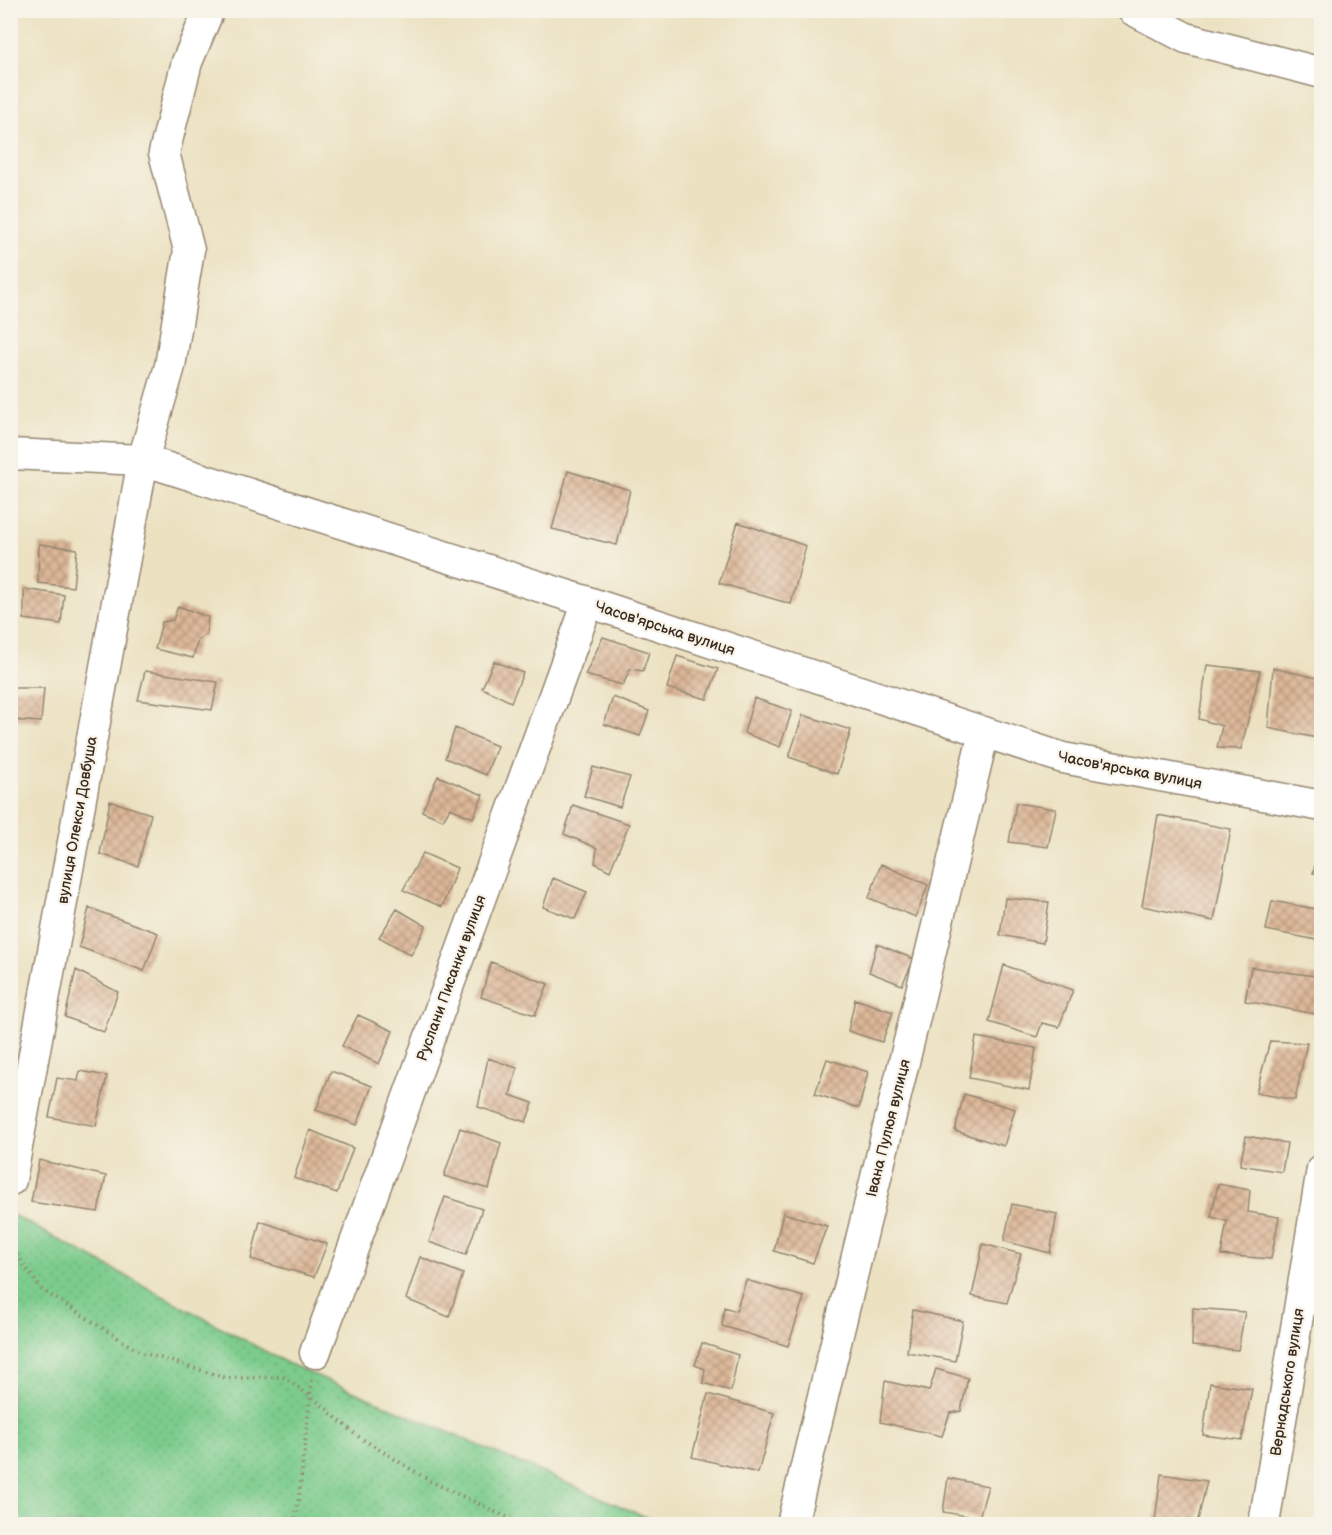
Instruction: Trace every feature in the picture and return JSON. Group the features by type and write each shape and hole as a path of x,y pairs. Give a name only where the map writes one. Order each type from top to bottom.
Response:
{"street":[{"name":"вулиця Олекси Довбуша","path":"10,1180 143,460 170,366 189,250 164,153 187,62 209,10"},
{"path":"1133,10 1186,38 1322,73"},
{"name":"Часов'ярська вулиця","path":"10,453 143,460 588,602 1063,758 1322,806"},
{"name":"Руслани Писанки вулиця","path":"315,1353 588,602"},
{"name":"Івана Пулюя вулиця","path":"792,1524 984,732"},
{"name":"Вернадського вулиця","path":"1264,1524 1322,1169"}],"path":[{"path":"10,1245 41,1289 140,1352 226,1377 283,1377 310,1395 356,1435 420,1475 522,1524"},
{"path":"293,1524 298,1506 315,1353"}],"green space":[{"path":"11,1214 287,1363 662,1524 11,1524"}],"building":[{"path":"568,471 630,490 617,545 552,529"},
{"path":"738,522 806,546 791,604 719,583"},
{"path":"39,544 77,549 73,587 38,583"},
{"path":"24,589 64,595 61,624 24,619"},
{"path":"178,606 208,617 206,634 198,640 193,658 155,649 162,622 173,620"},
{"path":"603,637 649,652 643,671 630,669 623,685 585,675"},
{"path":"677,656 718,669 707,699 667,688"},
{"path":"494,661 523,673 511,702 482,688"},
{"path":"1207,665 1260,671 1241,749 1217,748 1222,726 1199,719"},
{"path":"1273,668 1322,679 1322,739 1268,728"},
{"path":"145,671 218,682 212,710 138,700"},
{"path":"10,688 44,688 41,722 10,720"},
{"path":"613,697 649,711 640,736 604,724"},
{"path":"754,698 792,711 780,747 744,733"},
{"path":"803,715 851,730 837,774 789,757"},
{"path":"455,728 497,746 486,775 445,758"},
{"path":"593,767 630,777 620,807 584,796"},
{"path":"438,776 483,795 473,818 450,808 443,820 422,811"},
{"path":"110,801 151,814 138,866 100,854"},
{"path":"1016,803 1056,809 1048,847 1009,842"},
{"path":"573,805 629,824 610,871 595,863 597,848 564,834"},
{"path":"1158,815 1231,829 1214,921 1142,906"},
{"path":"1321,843 1322,874 1313,873"},
{"path":"423,853 457,868 442,907 403,890"},
{"path":"881,864 928,885 916,917 869,898"},
{"path":"553,878 587,892 575,919 543,907"},
{"path":"1005,898 1049,902 1043,943 1000,935"},
{"path":"1272,901 1322,910 1322,941 1266,930"},
{"path":"89,908 158,933 144,971 79,947"},
{"path":"397,909 426,926 411,955 379,937"},
{"path":"877,944 914,959 902,985 869,972"},
{"path":"491,962 548,984 535,1015 481,997"},
{"path":"1004,965 1073,990 1059,1027 1042,1023 1037,1037 989,1022"},
{"path":"1251,967 1322,977 1322,996 1315,1014 1245,1001"},
{"path":"76,970 118,992 104,1032 65,1017"},
{"path":"855,999 893,1012 882,1042 848,1031"},
{"path":"358,1015 393,1031 379,1064 342,1046"},
{"path":"976,1037 1036,1048 1029,1090 969,1078"},
{"path":"1270,1041 1307,1043 1295,1100 1256,1093"},
{"path":"488,1058 517,1068 510,1095 533,1103 526,1122 478,1107"},
{"path":"827,1059 868,1072 859,1108 815,1094"},
{"path":"80,1071 107,1076 96,1126 49,1117 57,1078 78,1081"},
{"path":"331,1071 372,1086 357,1125 316,1110"},
{"path":"964,1094 1015,1109 1004,1146 955,1131"},
{"path":"460,1128 501,1143 489,1189 444,1176"},
{"path":"310,1130 353,1148 337,1193 294,1178"},
{"path":"1246,1136 1287,1143 1282,1172 1240,1165"},
{"path":"39,1160 106,1176 98,1212 31,1202"},
{"path":"1218,1184 1250,1190 1248,1212 1279,1217 1271,1259 1221,1255 1227,1221 1211,1217"},
{"path":"445,1197 482,1209 466,1255 429,1242"},
{"path":"1012,1204 1057,1214 1050,1253 1004,1241"},
{"path":"783,1213 827,1226 813,1263 774,1251"},
{"path":"260,1221 327,1244 314,1277 251,1259"},
{"path":"983,1244 1021,1254 1007,1303 972,1296"},
{"path":"420,1257 463,1274 449,1317 406,1299"},
{"path":"746,1280 804,1297 788,1346 722,1326 724,1307 736,1311"},
{"path":"1193,1308 1245,1312 1238,1350 1192,1346"},
{"path":"913,1310 963,1321 955,1361 907,1352"},
{"path":"702,1343 738,1355 731,1391 703,1383 705,1369 695,1365"},
{"path":"936,1369 968,1378 961,1411 950,1413 942,1436 880,1422 885,1381 929,1391"},
{"path":"1210,1383 1252,1389 1242,1440 1203,1435"},
{"path":"708,1394 774,1413 758,1473 692,1457"},
{"path":"1161,1474 1207,1481 1197,1524 1155,1521"},
{"path":"948,1478 988,1486 979,1518 943,1512"}]}
